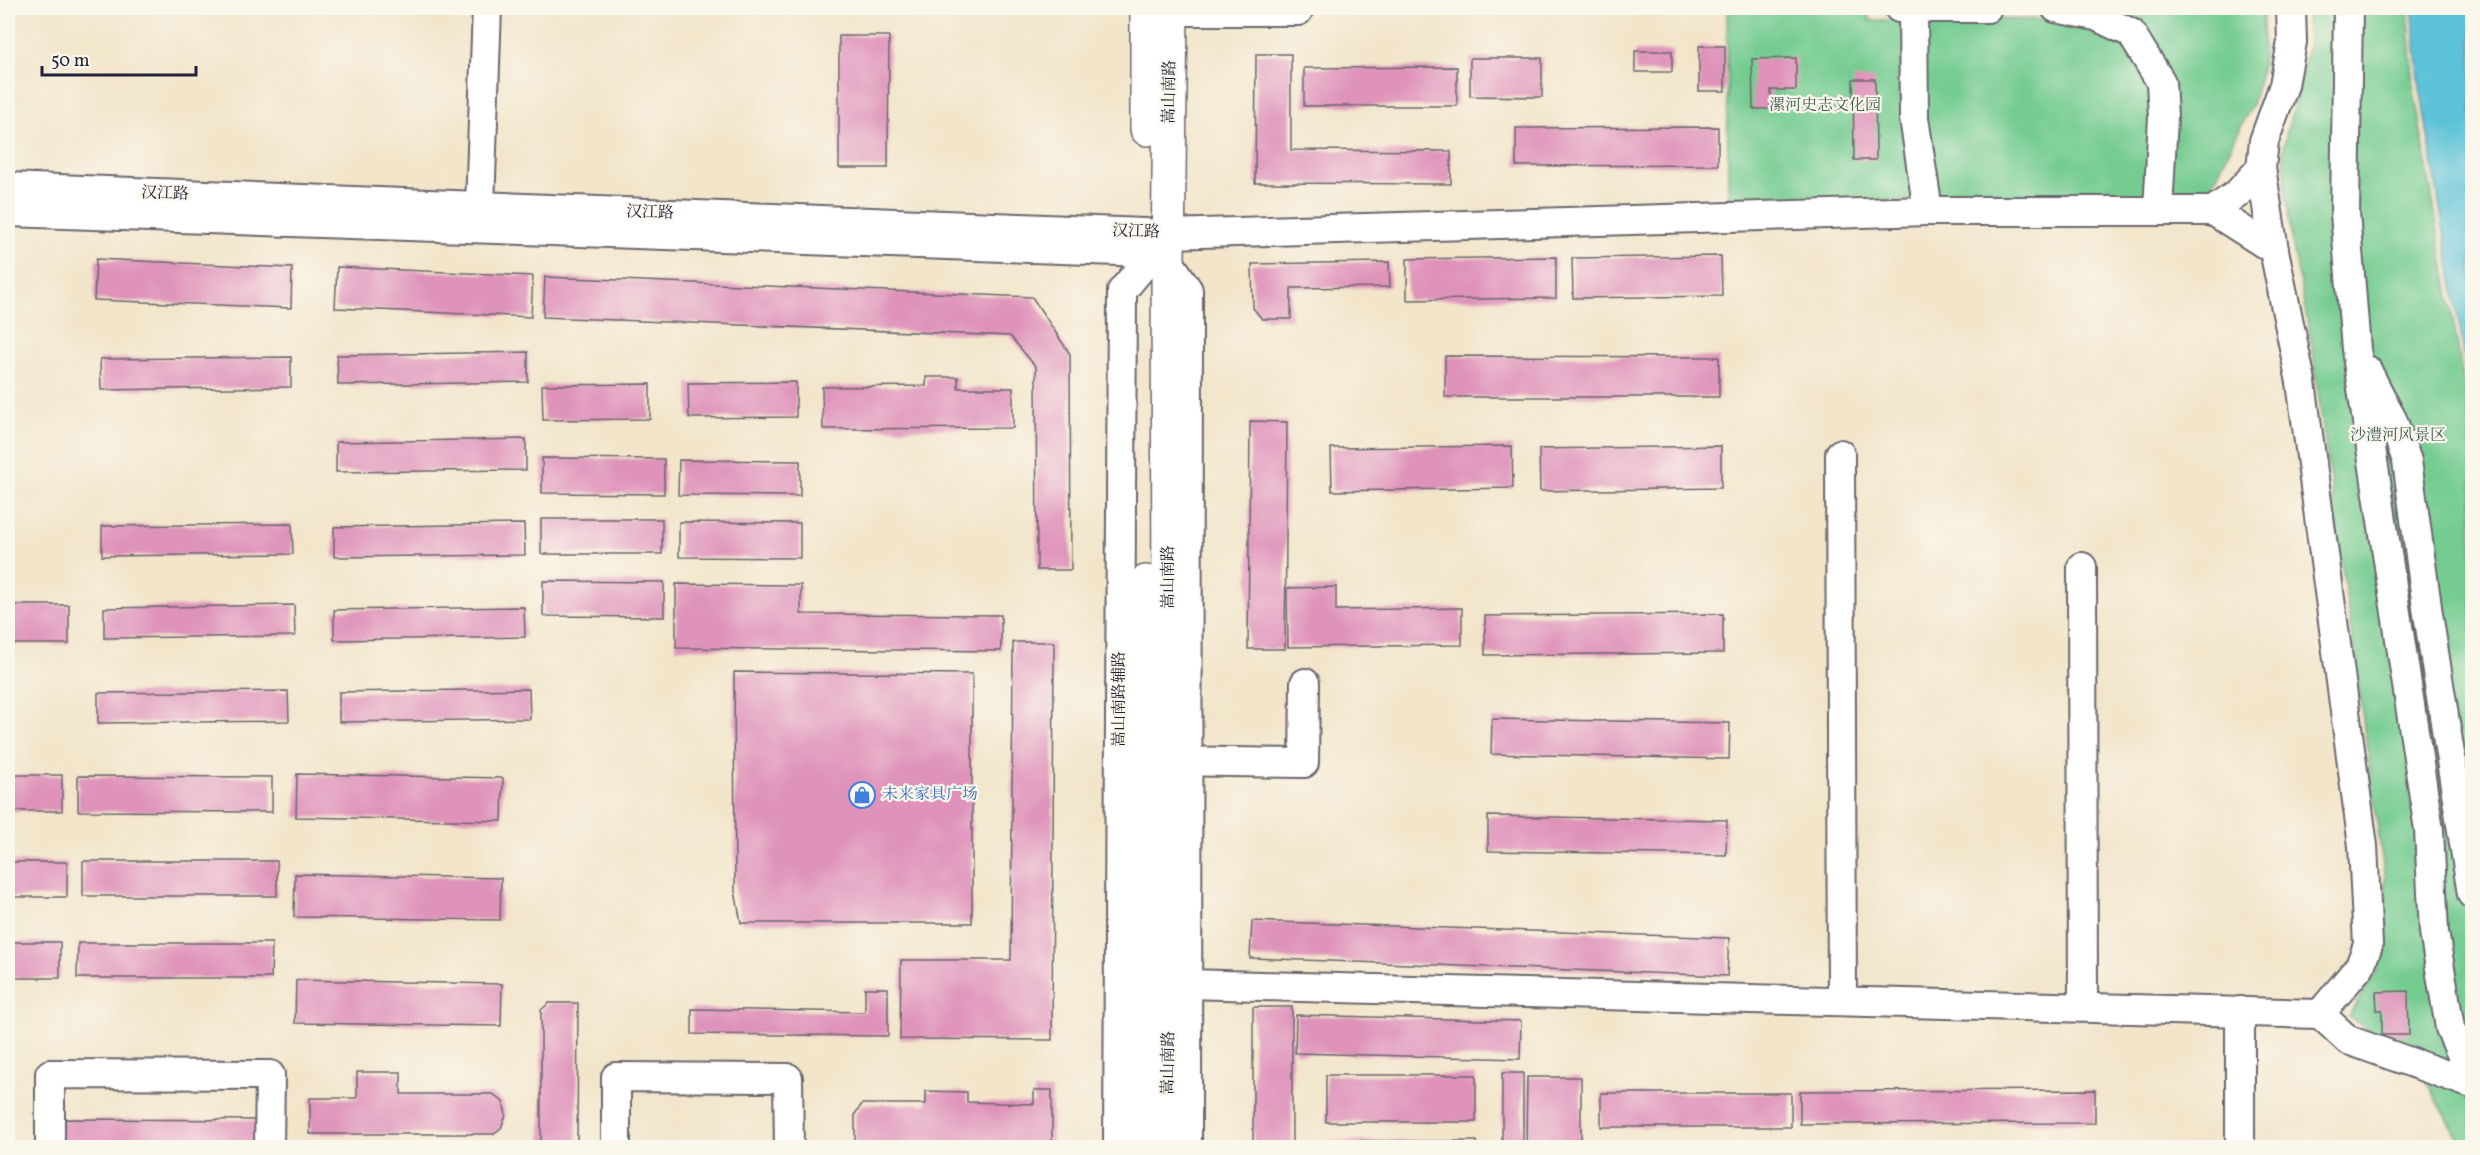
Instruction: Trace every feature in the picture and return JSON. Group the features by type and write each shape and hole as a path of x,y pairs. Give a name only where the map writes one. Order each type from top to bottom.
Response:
{"main road":[{"name":"嵩山南路","path":"1163,9 1156,248 1168,761 1168,1148"},
{"name":"嵩山南路","path":"1143,1148 1144,1049 1168,983"}],"street":[{"path":"480,206 487,8"},
{"path":"1163,9 1298,11 1298,8"},
{"path":"1899,8 1987,8"},
{"path":"1912,8 1914,118 1928,211"},
{"path":"2056,8 2096,16 2131,33 2161,82 2163,117 2158,211"},
{"path":"2291,8 2292,42 2284,86 2264,141 2261,168 2274,250 2301,382 2363,857 2368,945 2360,966 2320,1014"},
{"path":"2348,8 2345,213 2356,349 2429,830 2436,943 2450,1028 2472,1079"},
{"path":"2213,211 2237,194 2261,168"},
{"name":"汉江路","path":"8,187 480,206 1156,248"},
{"path":"1156,248 1928,211 2213,211 2274,250"},
{"name":"汉江路","path":"8,212 1156,248"},
{"path":"1156,248 1188,290 1168,761 1168,983 1187,1148"},
{"name":"嵩山南路辅路","path":"1118,1148 1122,291 1156,248"},
{"path":"2356,349 2393,421 2407,461 2428,614 2472,894"},
{"path":"1840,454 1842,1001"},
{"path":"2082,567 2083,1007"},
{"path":"1168,761 1304,763 1305,683"},
{"path":"1168,983 2320,1014 2348,1040 2472,1084"},
{"path":"2240,1011 2240,1148"},
{"path":"1118,1075 1144,1049"},
{"path":"50,1148 50,1074 270,1075 269,1148"},
{"path":"615,1148 616,1077 627,1077 788,1078 789,1148"}],"green space":[{"name":"漯河史志文化园","path":"1727,8 1868,8 1869,20 2085,19 2085,8 2263,8 2263,63 2253,102 2206,198 1728,202"},
{"name":"沙澧河风景区","path":"2307,8 2408,8 2414,91 2472,430 2472,1147 2464,1147 2412,1057 2348,1017 2376,972 2387,937 2385,880 2311,341 2291,237 2286,192 2283,148 2308,47"}],"water":[{"path":"2412,8 2472,8 2472,402 2420,88"}],"building":[{"path":"839,36 889,36 888,168 839,168"},
{"path":"1699,46 1725,46 1725,91 1699,91"},
{"path":"1635,51 1672,51 1672,72 1635,72"},
{"path":"1256,54 1291,54 1291,150 1451,151 1451,184 1255,183"},
{"path":"1470,58 1542,58 1542,97 1470,96"},
{"path":"1796,58 1796,90 1771,90 1771,109 1753,109 1752,59"},
{"path":"1457,67 1457,106 1304,106 1304,68"},
{"path":"1853,79 1875,79 1876,160 1854,160"},
{"path":"1718,127 1718,165 1516,166 1516,128"},
{"path":"1721,256 1722,296 1573,298 1572,258"},
{"path":"1556,257 1556,298 1407,300 1407,259"},
{"path":"96,259 292,268 291,308 94,300"},
{"path":"1389,262 1390,287 1291,288 1291,319 1262,319 1253,308 1252,264"},
{"path":"337,267 533,276 531,317 335,308"},
{"path":"545,277 1032,297 1070,354 1071,570 1037,570 1036,367 1010,336 543,317"},
{"path":"528,352 528,382 338,385 337,355"},
{"path":"1445,356 1719,357 1719,397 1445,397"},
{"path":"291,357 291,387 101,390 100,359"},
{"path":"926,377 958,377 958,388 1013,388 1013,428 823,429 822,387 926,386"},
{"path":"796,382 796,417 689,418 688,383"},
{"path":"650,384 650,419 543,420 542,385"},
{"path":"1250,421 1287,422 1285,649 1248,649"},
{"path":"526,439 526,470 336,472 336,442"},
{"path":"1512,446 1513,488 1332,491 1331,448"},
{"path":"1721,446 1721,488 1540,491 1539,449"},
{"path":"542,458 664,459 664,494 542,493"},
{"path":"679,460 800,461 800,496 678,495"},
{"path":"541,519 662,519 662,554 541,554"},
{"path":"679,522 800,523 800,558 679,557"},
{"path":"292,524 293,554 102,556 102,526"},
{"path":"524,524 525,555 334,557 334,527"},
{"path":"543,581 664,582 664,617 543,616"},
{"path":"676,584 801,585 801,614 1001,615 1001,651 676,648"},
{"path":"1336,587 1336,610 1462,608 1462,645 1288,647 1287,588"},
{"path":"8,605 69,605 69,644 8,644"},
{"path":"294,605 295,636 104,638 104,608"},
{"path":"524,607 525,637 334,640 334,610"},
{"path":"1723,614 1723,653 1485,655 1485,616"},
{"path":"1013,642 1054,642 1052,1040 900,1039 901,960 1011,960"},
{"name":"未来家具广场","path":"734,672 972,674 972,923 741,923 735,891"},
{"path":"529,689 530,719 339,722 339,692"},
{"path":"288,691 289,721 98,723 98,693"},
{"path":"1492,719 1730,723 1729,759 1491,754"},
{"path":"297,774 503,778 502,821 296,817"},
{"path":"8,775 62,775 62,811 8,811"},
{"path":"78,776 272,777 272,812 78,811"},
{"path":"1488,816 1727,820 1726,855 1488,851"},
{"path":"83,861 277,861 277,896 83,896"},
{"path":"8,862 67,862 67,897 8,897"},
{"path":"295,874 501,878 500,920 294,917"},
{"path":"1252,921 1729,938 1727,976 1250,958"},
{"path":"8,942 60,942 60,978 8,978"},
{"path":"78,943 272,943 271,978 77,978"},
{"path":"296,980 502,984 501,1026 295,1023"},
{"path":"865,988 888,988 888,1036 692,1034 692,1009 865,1012"},
{"path":"2408,991 2409,1035 2382,1035 2382,1010 2377,1010 2376,992"},
{"path":"549,1003 578,1003 577,1148 541,1148 541,1010"},
{"path":"1253,1007 1292,1007 1292,1148 1253,1148"},
{"path":"1296,1015 1521,1021 1520,1059 1295,1053"},
{"path":"357,1072 401,1072 401,1094 493,1094 503,1102 506,1115 501,1128 493,1134 310,1134 310,1098 357,1098"},
{"path":"1502,1073 1523,1073 1523,1148 1502,1148"},
{"path":"1326,1075 1476,1075 1476,1122 1326,1122"},
{"path":"1527,1077 1581,1077 1581,1148 1526,1148"},
{"path":"1034,1090 1052,1090 1052,1148 855,1148 855,1114 862,1104 926,1104 926,1091 967,1092 967,1102 1034,1104"},
{"path":"2095,1090 2095,1123 1800,1124 1800,1091"},
{"path":"1601,1093 1791,1093 1791,1127 1601,1127"},
{"path":"58,1119 264,1120 264,1148 57,1148"},
{"path":"1327,1141 1477,1141 1477,1148 1327,1148"},
{"path":"296,1144 321,1145 321,1148 296,1148"}],"place":[{"name":"未来家具广场","path":"862,795"}]}
